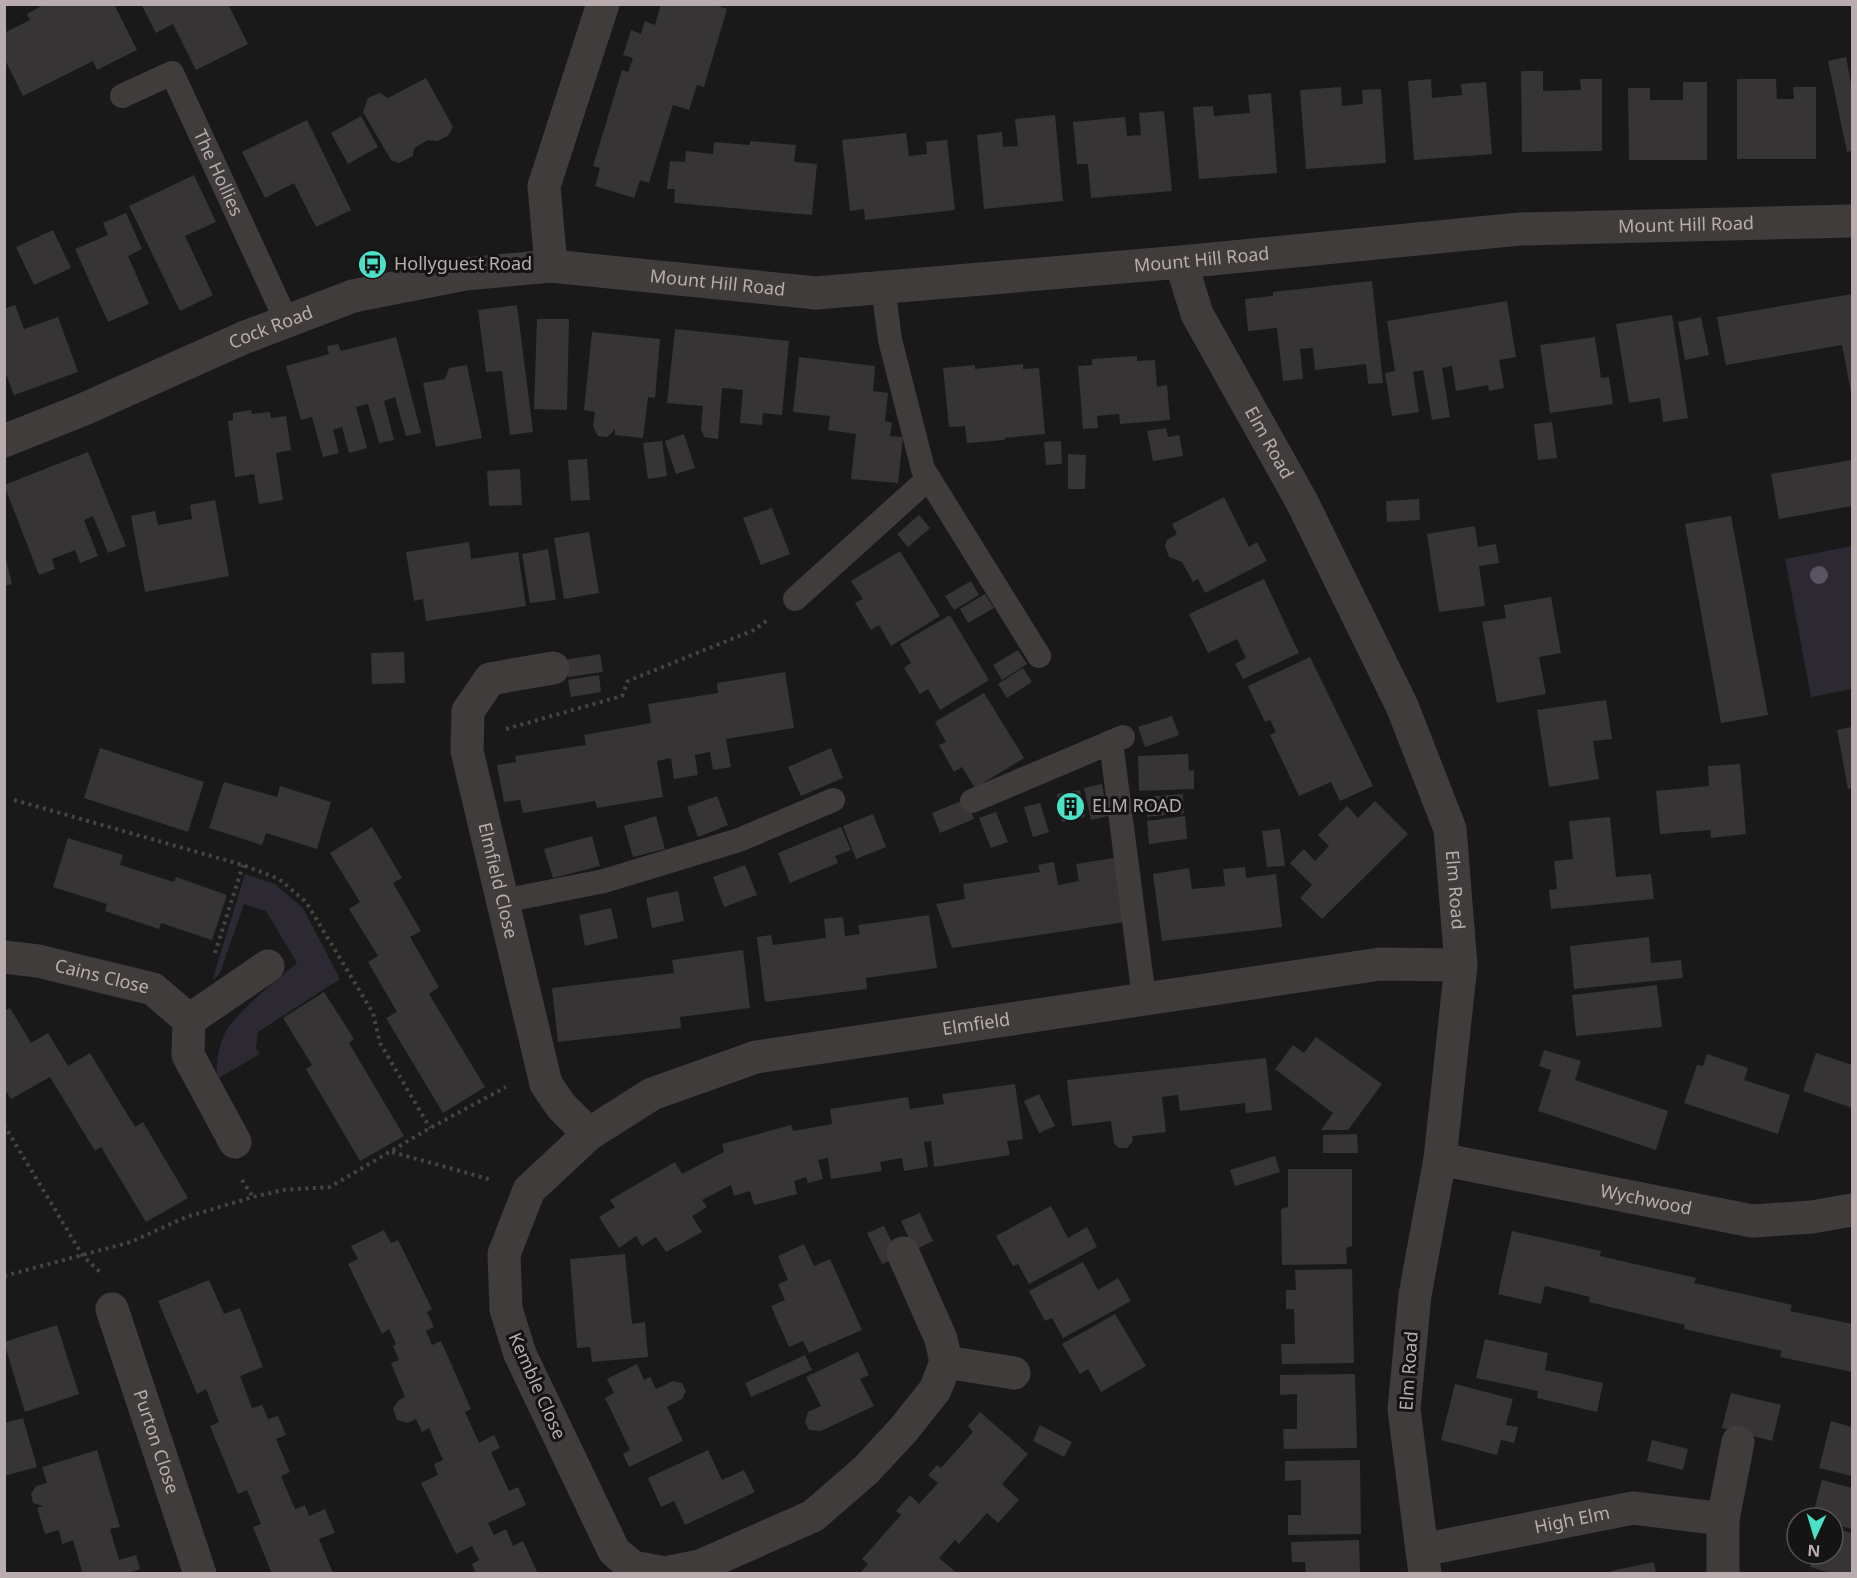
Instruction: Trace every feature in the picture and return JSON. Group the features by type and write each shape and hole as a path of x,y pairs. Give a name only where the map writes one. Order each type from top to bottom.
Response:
{"street":[{"path":"551,266 544,186 603,4"},
{"name":"Mount Hill Road","path":"551,266 816,293 1520,229 1852,221"},
{"name":"Elm Road","path":"1181,261 1197,314 1302,502 1402,706 1450,829 1461,964 1440,1159 1415,1295 1404,1409 1423,1562"},
{"name":"Cock Road","path":"4,441 82,410 243,338 353,296 465,274 551,266"},
{"name":"Elmfield Close","path":"553,668 490,679 468,711 467,751 546,1084 561,1106 589,1134"},
{"name":"Cains Close","path":"4,957 38,961 153,988 189,1020"},
{"name":"Elmfield","path":"529,1190 589,1134 652,1094 756,1057 1380,964 1461,964"},
{"path":"235,1142 188,1055 189,1020 268,966"},
{"name":"Wychwood","path":"1440,1159 1752,1221 1812,1217 1852,1210"},
{"name":"Kemble Close","path":"529,1190 504,1254 506,1309 520,1354 614,1551 631,1570 665,1573 700,1566 813,1515 866,1470 904,1429 935,1390 946,1362"},
{"path":"903,1253 940,1339 946,1362 1014,1373"},
{"name":"Purton Close","path":"115,1319 200,1574"},
{"path":"1723,1574 1723,1519 1738,1442"},
{"name":"High Elm","path":"1423,1562 1633,1508 1723,1519"}],"lane":[{"name":"The Hollies","path":"122,96 171,73 287,322"},
{"path":"883,287 890,340 923,469 1039,656"},
{"path":"795,599 929,478"},
{"path":"972,801 1118,739 1144,998"},
{"path":"503,901 604,881 739,840 834,800"}],"path":[{"path":"468,739 622,696 628,681 754,630 795,599"},
{"path":"15,800 243,865 279,879 306,902 373,1013 380,1043 430,1128"},
{"path":"214,956 243,865"},
{"path":"4,1276 131,1242 186,1217 253,1197 283,1190 330,1187 430,1128 508,1086 546,1084"},
{"path":"4,1125 83,1256 125,1298 115,1319"},
{"path":"392,1152 529,1190"}],"shaded area":[{"path":"1852,546 1852,689 1811,697 1785,559"},
{"path":"245,874 275,884 303,908 340,979 258,1032 256,1048 260,1054 217,1079 219,1049 230,1025 258,996 297,963 266,911 244,904 220,973 212,981"}],"building":[{"path":"45,4 114,4 137,50 97,70 93,61 23,96 4,58 4,33 30,20 27,14"},
{"path":"141,4 228,4 248,44 196,70 173,24 156,33"},
{"path":"661,4 713,4 727,9 704,87 697,85 689,110 673,105 649,183 640,180 634,198 595,186 600,168 593,166 622,70 628,72 633,58 623,55 631,30 641,34 645,21 655,25"},
{"path":"1846,57 1852,89 1852,151 1847,152 1828,61"},
{"path":"1521,71 1543,71 1543,91 1581,90 1580,79 1602,79 1602,151 1522,152"},
{"path":"426,78 453,127 448,136 437,141 428,140 414,148 413,156 399,163 391,160 363,112 368,98 380,93 388,98"},
{"path":"1431,79 1432,98 1462,95 1461,84 1486,82 1492,154 1414,160 1408,81"},
{"path":"1737,79 1776,79 1777,99 1794,99 1793,87 1816,87 1816,159 1737,159"},
{"path":"1683,82 1707,82 1707,160 1629,160 1628,88 1650,88 1650,100 1683,100"},
{"path":"1341,87 1342,106 1363,104 1362,90 1381,89 1386,163 1306,169 1300,90"},
{"path":"1271,93 1277,173 1199,179 1193,107 1213,106 1214,116 1250,113 1248,95"},
{"path":"1164,111 1172,191 1091,198 1088,164 1077,164 1073,122 1125,117 1127,136 1141,135 1139,113"},
{"path":"1055,115 1063,201 984,209 977,135 1002,132 1003,147 1018,146 1015,119"},
{"path":"361,116 378,147 348,164 331,133"},
{"path":"307,120 351,210 316,227 294,183 265,198 242,152"},
{"path":"906,133 909,156 927,154 926,142 947,140 955,210 865,220 864,209 850,211 842,140"},
{"path":"750,141 796,145 794,162 817,164 812,215 674,203 675,189 667,189 670,161 685,162 686,151 713,154 714,142 750,145"},
{"path":"194,175 216,222 185,236 213,295 180,311 129,206"},
{"path":"126,213 142,249 128,256 149,304 108,322 75,249 108,235 103,223"},
{"path":"53,230 71,268 34,285 16,247"},
{"path":"1372,281 1383,383 1368,384 1366,364 1315,370 1313,348 1300,349 1303,379 1283,381 1277,328 1248,331 1245,299 1273,296 1273,292"},
{"path":"1852,294 1852,397 1842,345 1726,365 1717,317"},
{"path":"1507,301 1516,357 1499,360 1504,388 1489,391 1488,385 1456,391 1452,366 1442,368 1450,417 1432,420 1423,370 1413,372 1419,412 1392,416 1385,373 1395,371 1387,321"},
{"path":"15,305 24,329 58,317 78,372 14,395 4,369 4,309"},
{"path":"517,305 533,432 510,435 502,371 486,372 478,310"},
{"path":"1672,315 1688,418 1663,422 1660,398 1629,403 1616,324"},
{"path":"1701,317 1709,355 1685,360 1678,322"},
{"path":"537,319 569,319 567,410 534,409"},
{"path":"675,329 789,341 782,415 763,413 762,425 740,423 743,390 722,388 718,439 704,437 701,429 703,406 667,403"},
{"path":"592,332 660,339 655,398 648,397 643,438 615,435 615,429 607,437 598,436 593,426 595,412 584,410"},
{"path":"396,337 421,433 406,436 395,397 384,401 394,440 379,443 368,404 356,407 367,448 349,453 342,427 333,430 339,453 323,457 312,417 301,420 286,366 329,354 327,346 338,344 341,351"},
{"path":"1595,337 1601,378 1609,377 1613,404 1550,413 1540,345"},
{"path":"1137,356 1137,361 1155,360 1157,387 1167,385 1170,420 1120,424 1119,414 1097,416 1098,428 1083,429 1078,366 1092,365 1092,359"},
{"path":"799,357 875,366 873,391 888,393 885,421 892,423 890,436 903,437 898,483 851,479 856,434 828,430 830,416 793,412"},
{"path":"1023,364 1023,369 1039,368 1045,434 967,443 965,426 949,427 943,368 975,365 975,369"},
{"path":"467,365 482,438 436,447 423,383 445,379 449,368"},
{"path":"251,410 252,414 270,412 271,418 286,416 291,450 276,453 283,500 259,504 254,474 235,477 228,421 233,420 233,413"},
{"path":"1552,422 1557,458 1538,460 1534,424"},
{"path":"1166,428 1168,437 1179,435 1183,456 1153,461 1147,431"},
{"path":"684,434 695,468 676,474 665,441"},
{"path":"662,441 667,476 648,479 643,443"},
{"path":"1061,441 1062,464 1046,465 1044,442"},
{"path":"88,452 126,546 108,553 93,516 84,520 98,556 80,563 75,550 52,559 55,569 39,575 4,485"},
{"path":"1068,454 1086,455 1085,489 1068,489"},
{"path":"587,459 590,500 571,501 568,460"},
{"path":"1852,460 1852,506 1779,519 1771,474"},
{"path":"520,469 522,505 489,506 487,471"},
{"path":"1224,497 1249,547 1257,542 1267,561 1205,593 1198,579 1193,582 1182,562 1169,557 1165,546 1167,540 1177,534 1172,524"},
{"path":"1419,499 1420,520 1387,522 1386,501"},
{"path":"215,500 229,576 145,592 131,516 155,511 158,525 192,519 190,505"},
{"path":"772,508 790,554 761,565 743,518"},
{"path":"919,515 930,528 908,547 897,534"},
{"path":"1731,516 1768,715 1721,723 1685,524"},
{"path":"1475,526 1478,547 1496,544 1499,563 1479,566 1485,606 1439,612 1427,534"},
{"path":"589,532 599,593 564,599 554,538"},
{"path":"469,542 471,559 518,552 526,606 426,621 423,599 414,601 406,552"},
{"path":"548,549 556,600 530,603 522,554"},
{"path":"900,551 940,616 891,646 879,625 871,630 855,603 863,599 851,581"},
{"path":"4,552 12,584 4,586"},
{"path":"1264,579 1299,653 1243,679 1235,664 1246,658 1237,639 1208,653 1189,614"},
{"path":"971,581 979,595 954,610 945,596"},
{"path":"985,594 994,608 968,623 960,609"},
{"path":"1551,597 1561,653 1539,657 1546,694 1497,703 1482,622 1506,618 1504,605"},
{"path":"950,615 989,680 940,710 928,689 920,694 904,668 911,663 900,644"},
{"path":"1018,650 1027,664 1002,680 993,665"},
{"path":"404,652 405,683 372,684 371,653"},
{"path":"600,654 603,672 568,677 565,660"},
{"path":"1310,657 1373,786 1340,801 1331,782 1299,796 1270,735 1276,732 1270,720 1265,722 1248,686"},
{"path":"1023,668 1032,682 1007,698 998,684"},
{"path":"785,672 794,728 726,739 731,767 713,770 710,752 695,755 698,775 674,779 671,758 657,761 663,797 597,808 595,801 523,813 520,800 504,802 497,765 516,762 515,756 586,745 584,735 651,723 648,704 718,693 717,683"},
{"path":"599,675 601,692 571,697 568,680"},
{"path":"984,693 1024,758 975,788 962,767 954,772 939,745 946,742 935,722"},
{"path":"1606,700 1612,739 1593,741 1599,779 1549,787 1537,710"},
{"path":"1172,716 1179,735 1145,747 1138,727"},
{"path":"1852,727 1852,788 1848,789 1837,730"},
{"path":"100,748 204,782 188,832 84,798"},
{"path":"831,748 843,778 801,796 788,767"},
{"path":"1188,754 1189,771 1194,770 1194,789 1139,791 1138,756"},
{"path":"1740,764 1746,834 1711,838 1710,830 1660,834 1656,791 1709,786 1708,766"},
{"path":"224,782 277,797 280,786 331,802 317,849 266,833 262,845 209,828"},
{"path":"1102,784 1108,816 1091,820 1084,788"},
{"name":"ELM ROAD","path":"1080,790 1085,817 1062,822 1057,794"},
{"path":"1183,794 1184,813 1147,817 1146,797"},
{"path":"717,796 728,825 698,837 687,807"},
{"path":"966,799 974,819 940,833 932,813"},
{"path":"1375,801 1408,834 1322,919 1300,898 1312,885 1290,863 1304,849 1315,861 1329,846 1318,835 1347,806 1358,818"},
{"path":"1040,803 1049,832 1033,837 1024,807"},
{"path":"996,812 1008,842 991,848 979,818"},
{"path":"873,814 886,847 856,859 843,826"},
{"path":"656,816 665,849 633,857 624,826"},
{"path":"1185,816 1187,839 1149,844 1147,821"},
{"path":"1610,817 1616,877 1651,874 1654,899 1551,909 1549,890 1557,889 1554,861 1573,859 1569,821"},
{"path":"372,827 402,878 393,883 421,931 410,937 439,987 429,994 485,1087 443,1113 386,1018 397,1012 368,962 378,956 349,909 360,902 330,853"},
{"path":"841,827 851,850 835,856 838,863 790,883 778,853"},
{"path":"1280,829 1285,866 1267,867 1262,831"},
{"path":"592,836 600,866 553,878 544,849"},
{"path":"68,838 123,855 120,865 174,882 176,877 227,895 212,940 161,923 159,929 105,911 107,904 53,887"},
{"path":"1114,858 1125,922 952,948 936,904 965,899 963,884 1040,872 1038,865 1054,862 1058,885 1079,881 1076,864"},
{"path":"745,865 757,895 724,907 713,877"},
{"path":"1245,867 1246,878 1276,874 1282,927 1162,941 1153,874 1189,868 1192,889 1225,886 1223,869"},
{"path":"678,891 684,921 652,928 646,898"},
{"path":"611,908 618,938 585,946 579,915"},
{"path":"929,915 937,968 866,978 867,989 765,1002 757,937 771,935 773,945 826,938 824,919 843,917 845,936 860,934 858,925"},
{"path":"1649,937 1651,963 1681,960 1683,978 1574,989 1570,946"},
{"path":"743,950 750,1008 680,1017 681,1028 558,1042 552,988 674,973 672,960"},
{"path":"1657,985 1662,1027 1576,1036 1572,995"},
{"path":"324,992 354,1039 349,1043 404,1136 360,1161 306,1069 312,1065 283,1018"},
{"path":"10,1008 31,1043 48,1033 68,1066 90,1053 135,1127 143,1122 188,1198 146,1222 101,1147 95,1151 50,1077 11,1099 4,1088 4,1011"},
{"path":"1316,1037 1382,1084 1348,1130 1321,1130 1333,1113 1275,1069 1293,1045 1304,1053"},
{"path":"1544,1050 1581,1061 1575,1080 1668,1111 1656,1150 1538,1111 1551,1070 1539,1066"},
{"path":"1816,1053 1852,1065 1852,1108 1803,1091"},
{"path":"1707,1054 1748,1068 1744,1080 1790,1095 1778,1134 1684,1103 1697,1065 1703,1066"},
{"path":"1266,1058 1272,1110 1246,1113 1245,1103 1180,1111 1178,1095 1162,1097 1166,1132 1132,1136 1133,1141 1127,1148 1119,1148 1114,1143 1111,1121 1072,1126 1067,1080"},
{"path":"1015,1084 1023,1139 1007,1141 1010,1155 934,1167 931,1141 924,1142 928,1167 904,1171 902,1158 880,1162 882,1171 831,1179 828,1158 818,1160 823,1179 808,1183 806,1177 794,1181 797,1194 754,1205 750,1191 734,1196 731,1185 702,1200 707,1207 692,1216 702,1232 666,1252 656,1237 642,1246 636,1236 619,1248 599,1217 615,1207 610,1200 675,1162 682,1174 724,1152 722,1144 791,1125 793,1131 832,1124 830,1109 908,1097 910,1109 944,1104 942,1094"},
{"path":"1039,1094 1055,1126 1039,1133 1024,1101"},
{"path":"1357,1134 1358,1153 1323,1153 1323,1135"},
{"path":"1275,1156 1280,1172 1235,1186 1230,1170"},
{"path":"1288,1169 1352,1169 1352,1246 1346,1248 1347,1264 1282,1265 1281,1209 1288,1207"},
{"path":"1051,1206 1068,1238 1087,1227 1097,1247 1029,1284 1018,1264 1013,1266 996,1236"},
{"path":"920,1213 933,1241 914,1250 901,1221"},
{"path":"884,1226 899,1257 882,1264 867,1233"},
{"path":"384,1230 391,1243 398,1240 432,1309 427,1312 434,1327 426,1331 432,1345 441,1341 471,1409 465,1412 479,1443 494,1435 500,1448 491,1452 509,1491 518,1487 526,1505 488,1523 494,1535 506,1529 513,1546 523,1541 538,1574 476,1574 472,1564 479,1560 472,1546 456,1554 421,1483 438,1475 434,1464 443,1460 429,1428 422,1432 416,1419 408,1423 397,1420 393,1408 399,1400 405,1397 391,1363 399,1360 393,1346 396,1344 389,1329 382,1334 348,1264 358,1259 351,1246"},
{"path":"1512,1231 1601,1251 1600,1256 1696,1278 1694,1283 1792,1305 1790,1311 1852,1324 1852,1372 1780,1357 1782,1351 1684,1329 1685,1325 1589,1302 1590,1297 1545,1286 1541,1304 1498,1294"},
{"path":"804,1244 814,1266 830,1259 862,1330 809,1353 803,1341 789,1347 771,1306 785,1300 778,1284 788,1280 778,1256"},
{"path":"625,1254 632,1324 645,1322 648,1357 592,1362 590,1347 577,1348 570,1259"},
{"path":"1083,1262 1098,1290 1118,1278 1131,1301 1063,1338 1052,1318 1045,1321 1029,1291"},
{"path":"1352,1269 1354,1363 1282,1364 1281,1344 1295,1344 1294,1309 1286,1309 1286,1290 1296,1290 1295,1270"},
{"path":"209,1280 224,1314 240,1308 263,1367 240,1376 252,1408 262,1405 268,1419 278,1416 286,1435 276,1439 290,1472 281,1476 295,1509 305,1505 309,1516 325,1509 335,1533 319,1539 333,1573 331,1574 272,1574 253,1527 261,1524 247,1490 238,1494 210,1426 219,1422 206,1389 197,1394 158,1301"},
{"path":"1115,1314 1146,1366 1101,1392 1088,1369 1080,1374 1062,1344"},
{"path":"57,1325 79,1394 25,1412 4,1342"},
{"path":"1485,1339 1548,1353 1545,1370 1603,1383 1597,1412 1537,1398 1538,1391 1476,1378"},
{"path":"858,1352 869,1375 860,1379 874,1406 821,1431 809,1430 805,1422 808,1412 821,1406 806,1377"},
{"path":"805,1355 812,1370 751,1397 745,1383"},
{"path":"637,1364 644,1380 650,1377 656,1389 673,1381 682,1383 686,1391 682,1399 667,1407 683,1441 629,1467 623,1454 630,1450 605,1398 614,1393 607,1379"},
{"path":"1355,1374 1357,1448 1284,1449 1283,1429 1297,1429 1297,1394 1280,1395 1280,1375"},
{"path":"1455,1384 1513,1399 1506,1425 1518,1427 1514,1443 1501,1440 1497,1455 1441,1440"},
{"path":"1731,1393 1781,1405 1772,1441 1722,1428"},
{"path":"980,1412 1028,1454 1002,1484 1019,1500 998,1523 987,1513 959,1544 955,1540 939,1558 958,1574 859,1574 868,1564 862,1559 901,1515 896,1511 910,1495 919,1504 938,1483 928,1475 937,1465 941,1468 973,1432 968,1426"},
{"path":"23,1418 37,1467 4,1476 4,1423"},
{"path":"1831,1421 1852,1427 1852,1476 1819,1468"},
{"path":"1040,1425 1072,1442 1064,1457 1033,1441"},
{"path":"1652,1440 1688,1449 1683,1470 1647,1461"},
{"path":"97,1450 120,1527 110,1529 119,1560 136,1555 140,1569 131,1574 77,1574 82,1571 73,1540 62,1544 59,1530 45,1534 37,1508 43,1506 33,1503 31,1494 36,1486 47,1483 42,1467"},
{"path":"708,1450 722,1480 744,1470 755,1492 685,1525 674,1501 661,1507 648,1478"},
{"path":"1360,1460 1361,1534 1288,1535 1288,1515 1301,1515 1301,1480 1285,1481 1285,1461"},
{"path":"1822,1480 1852,1488 1852,1529 1845,1527 1845,1506 1815,1506"},
{"path":"1845,1531 1852,1533 1852,1574 1835,1574 1810,1567 1845,1566"},
{"path":"1359,1540 1360,1574 1306,1574 1305,1562 1292,1562 1291,1542"},
{"path":"1654,1562 1656,1574 1611,1574 1611,1571"}],"place":[{"name":"Hollyguest Road","path":"373,264"},
{"name":"ELM ROAD","path":"1071,806"}]}
